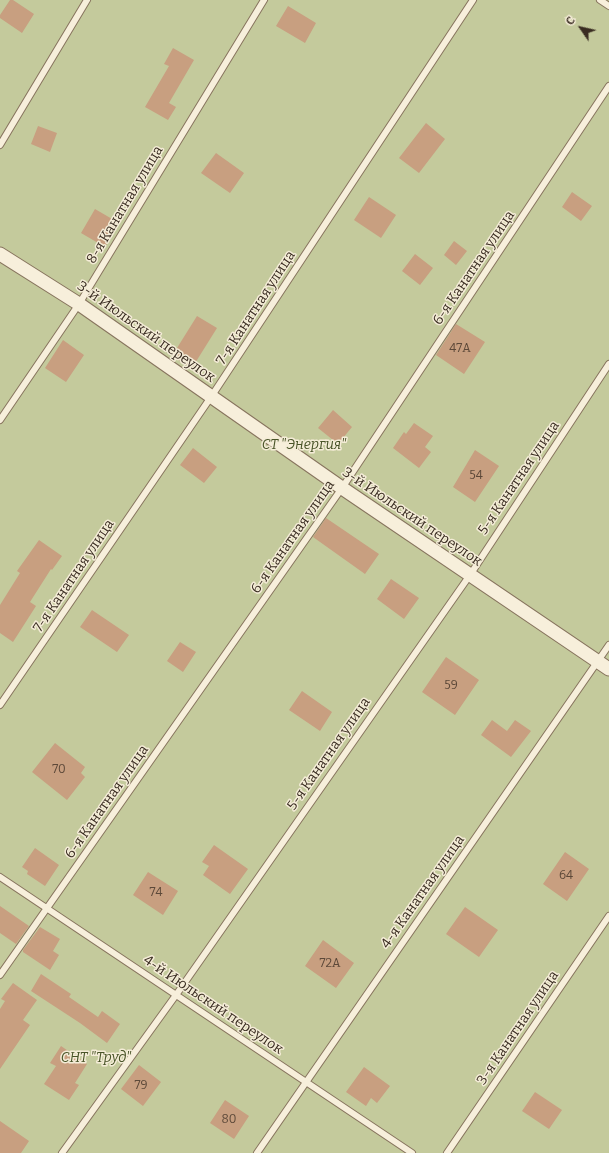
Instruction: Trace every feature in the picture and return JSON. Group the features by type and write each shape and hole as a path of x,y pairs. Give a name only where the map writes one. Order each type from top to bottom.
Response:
{"street":[{"name":"3-й Июльский переулок","path":"0,254 79,304 211,398 609,669"}],"lane":[{"path":"0,145 87,0"},
{"name":"8-я Канатная улица","path":"0,420 79,304 264,0"},
{"name":"7-я Канатная улица","path":"0,705 211,398 473,0"},
{"path":"600,0 609,6"},
{"name":"6-я Канатная улица","path":"0,975 342,488 609,86"},
{"name":"5-я Канатная улица","path":"62,1153 176,995 470,575 609,364"},
{"name":"4-я Канатная улица","path":"257,1153 609,645"},
{"name":"4-й Июльский переулок","path":"0,878 412,1153"},
{"name":"3-я Канатная улица","path":"447,1153 609,916"}],"green space":[{"name":"СТ \"Энергия\"","path":"0,0 609,0 609,1153 0,1153"}],"building":[{"path":"10,0 13,0 34,14 22,33 0,18 0,15"},
{"path":"288,6 316,23 305,43 276,26"},
{"path":"173,48 194,60 169,103 176,107 168,120 145,107 169,66 164,64"},
{"path":"426,123 445,139 419,173 399,158"},
{"path":"38,126 57,133 50,152 31,144"},
{"path":"216,153 244,173 230,193 201,173"},
{"path":"572,192 592,206 581,221 562,207"},
{"path":"369,197 396,215 381,238 354,220"},
{"path":"95,209 119,223 105,247 81,233"},
{"path":"454,241 467,251 456,265 444,255"},
{"path":"415,254 433,268 420,285 402,271"},
{"path":"197,316 217,328 192,368 172,356"},
{"path":"456,324 485,342 464,374 436,355"},
{"path":"63,340 84,355 66,382 45,368"},
{"path":"333,410 352,427 338,444 318,428"},
{"path":"414,423 433,436 425,447 431,452 419,468 393,448 404,432 406,434"},
{"path":"193,448 217,467 204,483 180,465"},
{"path":"475,450 499,466 475,502 453,487"},
{"path":"326,518 379,554 365,574 313,537"},
{"path":"39,540 62,556 52,570 51,569 30,602 36,606 13,642 0,633 0,605 20,573 17,571"},
{"path":"391,579 419,598 404,619 377,599"},
{"path":"92,610 129,635 117,652 80,627"},
{"path":"180,642 196,652 183,672 167,661"},
{"path":"446,657 479,680 455,715 422,692"},
{"path":"302,691 332,712 320,731 289,710"},
{"path":"492,720 507,731 515,720 531,731 511,757 481,735"},
{"path":"55,743 85,767 81,773 85,777 67,800 32,772"},
{"path":"214,845 248,869 230,894 203,875 209,866 202,862"},
{"path":"35,848 59,865 45,886 27,874 28,871 22,867"},
{"path":"565,852 589,869 567,901 543,884"},
{"path":"148,872 178,891 163,915 133,895"},
{"path":"0,906 29,926 16,944 0,933"},
{"path":"465,907 498,930 479,957 446,934"},
{"path":"40,927 60,939 53,951 59,955 50,970 23,952"},
{"path":"323,940 354,963 336,988 305,966"},
{"path":"41,974 71,994 69,997 98,1017 102,1011 120,1024 107,1043 80,1023 31,991"},
{"path":"13,983 37,1000 23,1020 30,1025 0,1069 0,1009 5,1001 1,999"},
{"path":"61,1046 87,1064 75,1083 79,1085 69,1100 44,1084 56,1066 50,1063"},
{"path":"139,1065 161,1082 143,1106 121,1089"},
{"path":"364,1067 390,1086 377,1103 371,1098 366,1106 346,1092"},
{"path":"535,1092 562,1110 549,1129 522,1111"},
{"path":"225,1100 249,1116 234,1139 210,1123"},
{"path":"0,1121 29,1141 21,1153 0,1153"}],"park label":[{"name":"СНТ \"Труд\"","path":"96,1058"}]}
